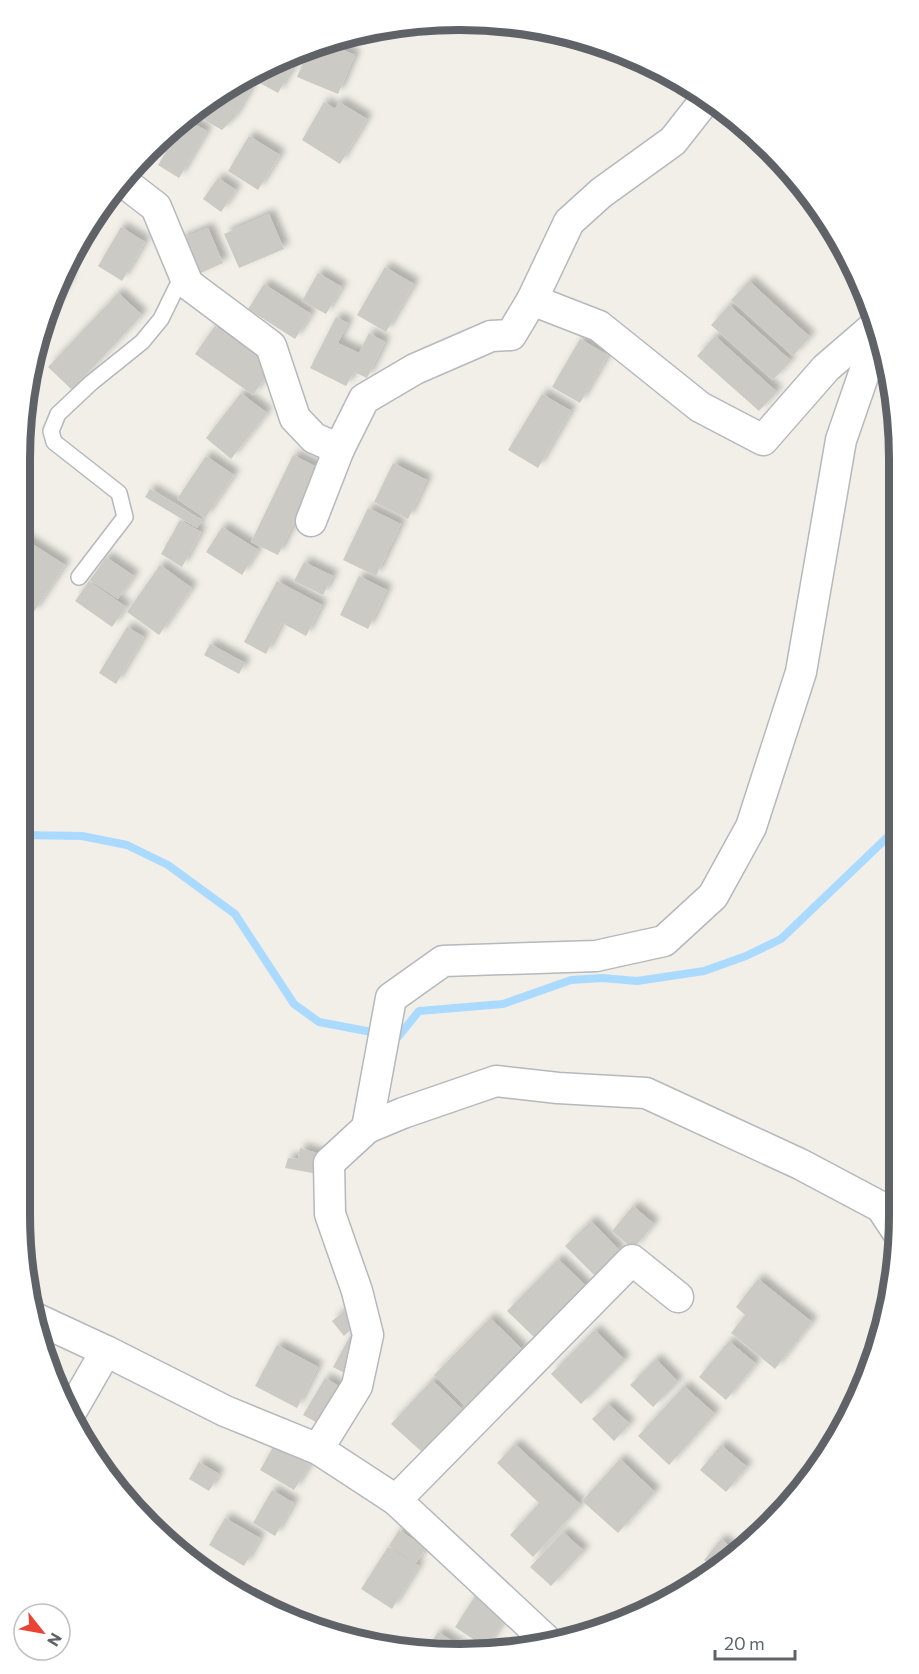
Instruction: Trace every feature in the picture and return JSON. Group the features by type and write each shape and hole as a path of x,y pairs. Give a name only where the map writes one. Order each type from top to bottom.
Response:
{"street":[{"path":"311,521 339,449 364,399 415,369 491,336 512,335 532,300 568,222 601,193 673,141 702,105"},
{"path":"129,186 156,207 188,284 271,346 295,418 314,438 339,449"},
{"path":"532,300 600,326 700,407 763,440 826,368 869,332"},
{"path":"367,1128 391,998 443,961 596,956 664,941 713,896 751,827 801,672 841,440 873,346"},
{"path":"856,395 879,368"},
{"path":"318,1449 357,1386 368,1335 357,1291 330,1214 329,1163 367,1128 403,1113 496,1081 558,1088 646,1093 800,1164 881,1207 889,1219"},
{"path":"396,1500 632,1260 678,1297"},
{"path":"44,1322 225,1412 318,1449 396,1500 542,1636"},
{"path":"75,1405 106,1351"}],"lane":[{"path":"79,577 125,517 119,494 54,442 51,431 57,414 142,342 161,319 183,274"}],"building":[{"path":"338,48 355,55 338,94 297,77 304,59 321,53"},
{"path":"295,63 278,93 257,81"},
{"path":"246,87 250,90 234,118 222,130 200,118"},
{"path":"324,102 335,109 339,102 367,119 340,164 302,140"},
{"path":"193,123 207,131 179,178 158,165 172,140"},
{"path":"249,136 280,155 258,190 228,171"},
{"path":"218,178 236,190 221,212 203,199"},
{"path":"269,214 284,249 239,268 224,234"},
{"path":"121,227 145,242 122,281 98,266"},
{"path":"208,228 223,263 194,276 179,240"},
{"path":"385,267 414,284 386,332 357,315"},
{"path":"318,273 342,287 326,314 302,301"},
{"path":"749,281 810,337 793,356 731,300"},
{"path":"264,284 311,314 295,339 248,309"},
{"path":"118,293 142,315 72,390 48,367"},
{"path":"729,305 791,361 773,380 711,325"},
{"path":"336,317 348,323 338,343 359,353 369,333 385,342 367,378 354,372 346,386 310,368"},
{"path":"215,326 273,367 253,395 195,354"},
{"path":"715,336 777,392 759,411 697,356"},
{"path":"580,339 608,355 580,403 552,387"},
{"path":"241,393 267,413 231,459 206,438"},
{"path":"542,394 571,411 538,468 508,450"},
{"path":"293,455 321,469 278,555 251,542"},
{"path":"206,456 234,475 205,518 177,499"},
{"path":"393,463 427,480 408,519 374,502"},
{"path":"150,489 202,520 197,528 145,497"},
{"path":"368,508 401,524 376,576 343,560"},
{"path":"180,520 201,532 182,567 161,554"},
{"path":"222,527 258,550 242,575 206,552"},
{"path":"30,542 65,565 33,613 30,611"},
{"path":"106,557 134,576 118,599 90,580"},
{"path":"304,562 333,576 323,595 294,581"},
{"path":"160,565 192,588 159,635 127,612"},
{"path":"359,576 387,590 368,629 340,615"},
{"path":"89,581 126,607 112,627 75,601"},
{"path":"277,581 322,605 306,636 282,623 266,654 244,642"},
{"path":"127,627 144,637 116,684 99,673"},
{"path":"210,644 245,663 239,674 204,655"},
{"path":"300,1148 327,1156 323,1175 285,1168 288,1158 298,1159"},
{"path":"633,1206 654,1224 633,1249 612,1231"},
{"path":"591,1221 620,1251 595,1276 565,1246"},
{"path":"558,1259 588,1288 537,1340 507,1311"},
{"path":"758,1279 812,1322 775,1369 731,1333 745,1315 736,1307"},
{"path":"352,1305 359,1322 344,1336 332,1321"},
{"path":"490,1318 524,1351 468,1409 434,1375"},
{"path":"595,1330 625,1360 581,1404 551,1374"},
{"path":"350,1336 361,1342 344,1373 333,1367"},
{"path":"729,1341 756,1364 726,1400 699,1377"},
{"path":"277,1345 318,1367 297,1408 255,1386"},
{"path":"656,1359 678,1382 653,1407 630,1385"},
{"path":"325,1378 342,1388 321,1425 303,1415"},
{"path":"432,1380 463,1410 423,1453 391,1424"},
{"path":"684,1386 715,1414 669,1465 638,1436"},
{"path":"608,1404 630,1424 614,1441 592,1419"},
{"path":"277,1440 312,1461 294,1490 260,1470"},
{"path":"515,1444 581,1505 533,1557 510,1535 539,1503 497,1463"},
{"path":"721,1445 747,1467 726,1492 700,1470"},
{"path":"620,1459 655,1492 618,1533 582,1501"},
{"path":"199,1462 219,1474 209,1491 189,1479"},
{"path":"272,1490 294,1503 275,1536 253,1523"},
{"path":"225,1518 260,1538 244,1566 209,1545"},
{"path":"399,1530 426,1548 416,1563 389,1546"},
{"path":"563,1532 584,1551 551,1586 530,1567"},
{"path":"721,1539 731,1547 709,1564 704,1560"},
{"path":"388,1547 419,1566 392,1609 361,1589"},
{"path":"475,1596 506,1617 489,1643 479,1643 455,1627"},
{"path":"438,1632 456,1644 431,1643"}],"waterway":[{"path":"30,835 82,836 127,845 168,865 235,914 294,1004 319,1022 398,1037 419,1011 503,1004 571,980 602,978 637,981 704,971 746,956 781,939 889,836"}]}
